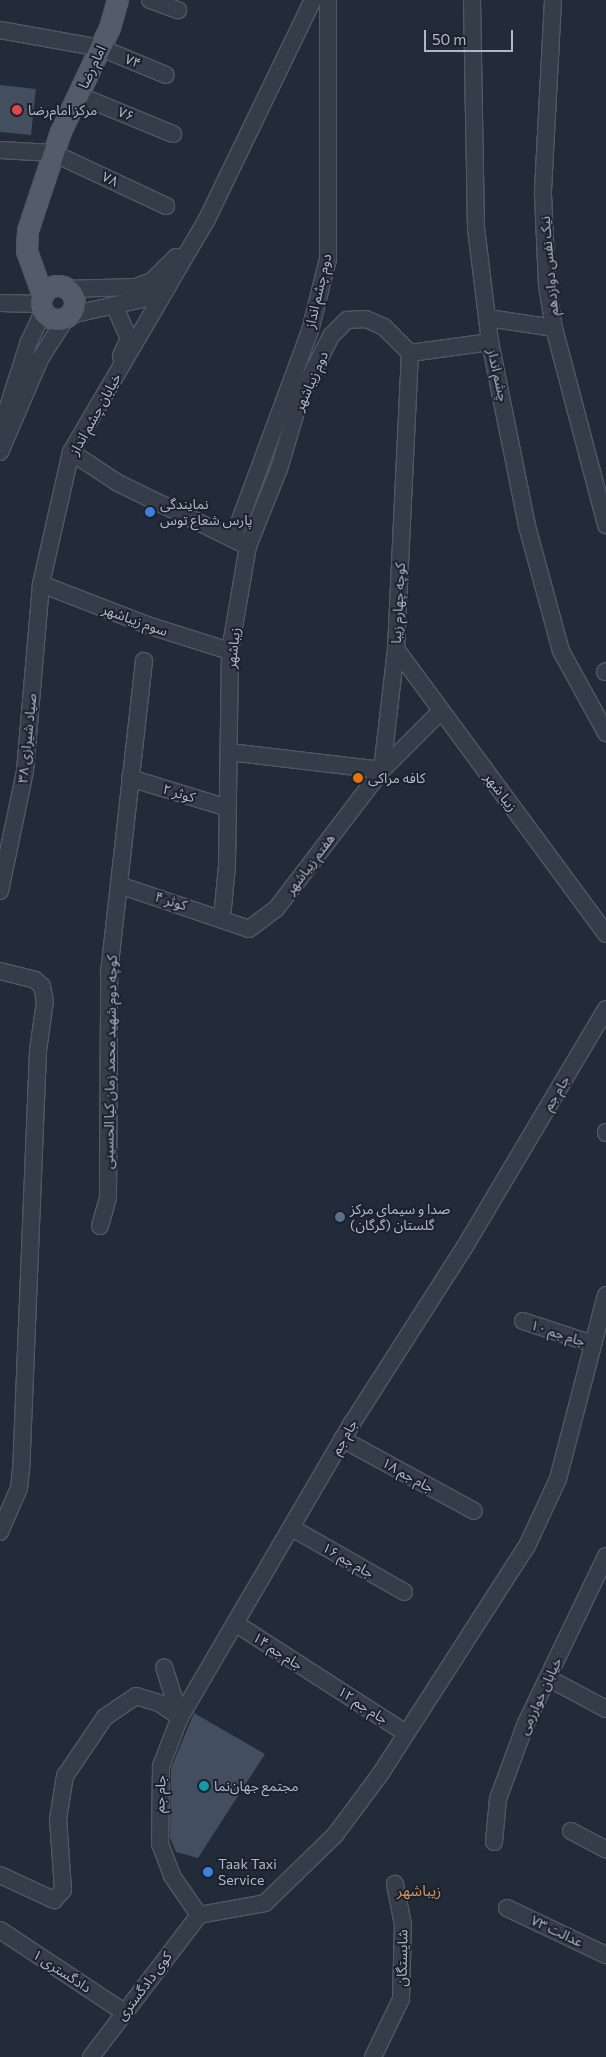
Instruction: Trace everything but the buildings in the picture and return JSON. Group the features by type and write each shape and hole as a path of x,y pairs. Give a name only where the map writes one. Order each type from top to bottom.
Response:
{"main road":[{"name":"امام رضا","path":"68,317 74,298 50,298 27,250 28,231 40,189 54,153 78,95 101,48 118,0"},
{"path":"50,298 54,320 68,317"}],"street":[{"path":"150,0 178,10"},
{"path":"0,452 40,358 68,317 158,294 169,284 206,221 312,0"},
{"name":"دوم چشم انداز","path":"233,539 310,331 328,259 328,0"},
{"name":"چشم انداز","path":"472,0 476,228 490,342 527,526 561,651 606,733"},
{"name":"نیک نفس دوازدهم","path":"553,0 543,194 547,285 554,328 606,525"},
{"name":"۷۴","path":"4,31 101,48 166,75"},
{"name":"۷۶","path":"78,95 173,134"},
{"path":"0,150 54,153"},
{"name":"۷۸","path":"54,153 166,206"},
{"path":"0,303 135,287 152,281 169,268 198,216 222,186"},
{"name":"خیابان چشم انداز","path":"41,584 71,452 169,284"},
{"path":"0,432 28,344 50,298"},
{"path":"106,392 108,375 129,338 114,305"},
{"path":"488,318 554,328"},
{"name":"دوم زیباشهر","path":"248,546 279,469 301,395 331,336 347,320 366,319 384,327 410,353"},
{"path":"410,353 490,342"},
{"name":"کوچه چهارم زیبا","path":"382,770 396,650 410,353"},
{"path":"71,452 118,483 248,546"},
{"name":"زیباشهر","path":"222,918 228,808 230,651 248,546"},
{"name":"سوم زیباشهر","path":"41,584 147,625 230,651"},
{"name":"صیاد شیرازی ۳۸","path":"0,891 25,771 41,584"},
{"name":"زیبا شهر","path":"396,650 606,934"},
{"name":"کوچه دوم شهید محمد زمان کیا الحسینی","path":"100,1226 108,1198 109,973 144,661"},
{"path":"229,752 382,770 441,711"},
{"name":"هفتم زیباشهر","path":"222,918 249,928 276,908 382,770"},
{"name":"کوثر ۲","path":"130,778 228,808"},
{"name":"کوثر ۴","path":"119,885 222,918"},
{"path":"0,971 35,980 42,986 45,1001 38,1050 21,1469 19,1488 0,1532"},
{"name":"جام جم","path":"199,1915 172,1876 160,1844 161,1766 180,1717 292,1528 342,1439 464,1248 606,1009"},
{"path":"199,1915 265,1904 290,1883 335,1835 406,1733 527,1546 558,1479 579,1407 592,1344 606,1296"},
{"name":"۱۰ جام جم","path":"523,1321 592,1344"},
{"name":"۱۸ جام جم","path":"342,1439 474,1511"},
{"name":"۱۶ جام جم","path":"292,1528 404,1592"},
{"name":"خیابان خوارزمی","path":"494,1842 498,1799 526,1723 606,1556"},
{"name":"۱۴ جام جم","path":"235,1623 321,1678"},
{"path":"164,1667 180,1717"},
{"name":"۱۲ جام جم","path":"321,1678 406,1733"},
{"path":"548,1678 606,1709"},
{"path":"0,1875 54,1900 63,1890 58,1819 65,1776 105,1717 136,1696 159,1703 180,1717"},
{"path":"571,1831 606,1850"},
{"name":"شایستگان","path":"373,2057 401,1999 402,1925 395,1884"},
{"name":"عدالت ۷۳","path":"507,1908 606,1954"},
{"name":"کوی دادگستری","path":"90,2057 199,1915"},
{"name":"دادگستری ۱","path":"0,1930 124,2012"}],"place":[{"name":"مرکز امام‌رضا","path":"17,110"},
{"name":"نمایندگی پارس شعاع توس","path":"150,512"},
{"name":"کافه مراکی","path":"358,778"},
{"name":"صدا و سیمای مرکز گلستان (گرگان)","path":"340,1217"},
{"name":"مجتمع جهان‌نما","path":"204,1786"},
{"name":"Taak Taxi Service","path":"208,1872"}],"district":[{"name":"زیباشهر","path":"419,1891"}]}
